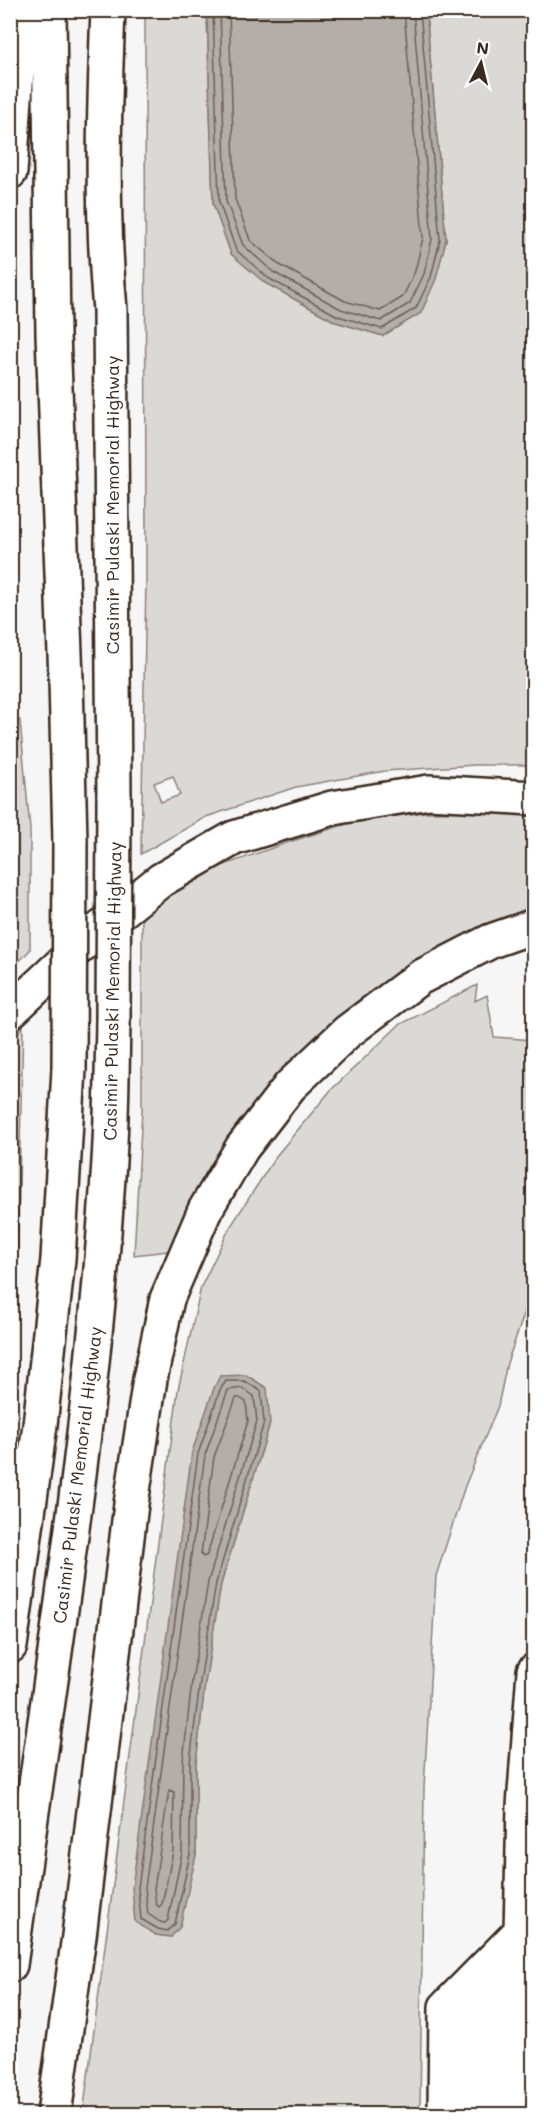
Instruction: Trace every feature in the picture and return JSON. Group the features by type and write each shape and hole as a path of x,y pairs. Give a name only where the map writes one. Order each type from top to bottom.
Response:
{"highway":[{"path":"10,172 21,10"},
{"path":"10,1646 40,1425 58,1259 69,1069 70,841 54,334 49,10"},
{"path":"86,10 87,21 105,78"},
{"name":"Casimir Pulaski Memorial Highway","path":"10,1965 77,1494 94,1336 109,1160 113,1022 114,796 110,310 105,257 105,78 108,10"},
{"path":"10,1012 91,936 161,880 234,838 332,808 429,792 534,798"},
{"path":"54,2115 80,1924 131,1504 150,1379 167,1299 205,1210 242,1148 290,1086 347,1032 419,978 491,941 534,927"},
{"path":"531,2115 532,2008 524,1806 534,1671"},
{"path":"445,2115 446,2007 529,1945"},
{"path":"476,2115 477,2008 529,1945"},
{"path":"503,2115 504,2009 529,1945"}],"shaded area":[{"path":"145,11 207,11 213,204 265,283 336,322 383,336 446,240 426,11 533,11 533,765 475,765 385,771 296,787 206,817 141,854 146,578","holes":["173,776 180,795 161,802 154,783"]},
{"path":"20,720 30,829 30,950 11,970 10,721"},
{"path":"492,811 533,817 533,907 424,957 356,1002 292,1063 241,1122 200,1186 168,1251 134,1255 142,1110 142,910 219,867 350,823 424,812"},
{"path":"477,985 475,1001 487,995 494,1037 533,1040 533,1289 507,1363 498,1406 465,1486 436,1576 424,1788 420,2114 83,2114 178,1390 201,1287 229,1229 276,1156 331,1090 399,1025","holes":["220,1376 270,1423 221,1584 205,1683 196,1763 196,1855 171,1937 156,1935 136,1922"]},
{"path":"23,1026 17,1266 11,1335 10,1043"}],"water":[{"path":"207,11 426,11 446,240 436,279 421,313 383,336 336,322 265,283 231,254 213,204"},
{"path":"246,1375 267,1388 270,1423 221,1584 205,1683 196,1763 196,1855 180,1927 171,1937 156,1935 135,1922 132,1888 192,1452 220,1376"}]}
